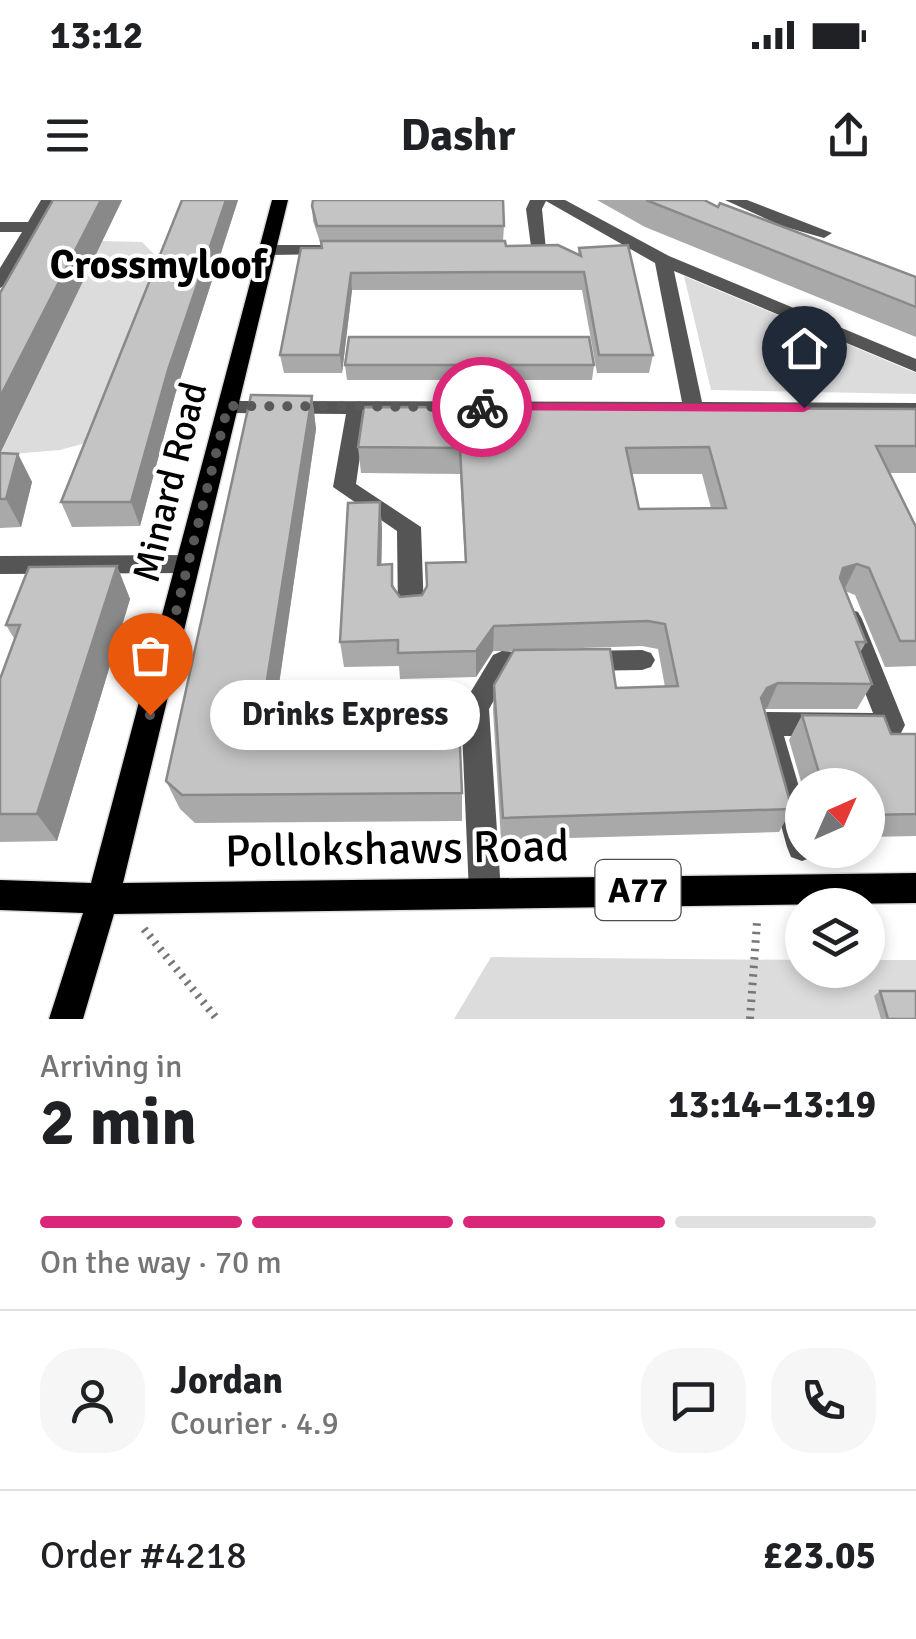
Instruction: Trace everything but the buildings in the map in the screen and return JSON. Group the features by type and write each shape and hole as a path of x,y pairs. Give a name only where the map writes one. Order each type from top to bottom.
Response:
{"main road":[{"name":"Minard Road","path":"66,1019 103,899 280,200"},
{"name":"Pollokshaws Road","path":"0,895 103,899 916,888"}],"street":[{"path":"0,283 49,200"},
{"path":"537,250 534,209 538,200"},
{"path":"553,200 662,260 916,366"},
{"path":"733,200 824,233"},
{"path":"0,227 33,227"},
{"path":"268,250 351,250"},
{"path":"608,250 642,250"},
{"path":"662,260 693,408"},
{"path":"228,406 916,408"},
{"path":"357,406 344,488 409,527 410,612"},
{"path":"0,566 188,564"},
{"path":"785,785 768,724 891,725 842,603"},
{"path":"485,892 475,708 502,662 642,660"},
{"path":"808,868 814,887"}],"path":[{"path":"750,1019 758,920"},
{"path":"137,921 217,1019"}],"shaded area":[{"path":"102,241 142,242 158,258 136,269 168,269 104,438 60,450 0,455"},
{"path":"684,276 916,373 916,394 711,390"},
{"path":"491,957 785,960 785,988 885,988 885,960 916,960 916,1019 454,1019"}],"way so far":[{"path":"150,715 228,406 482,407"}],"place":[{"name":"Drinks Express","path":"150,715"}],"district":[{"name":"Crossmyloof","path":"158,265"}],"route":[{"path":"482,407 804,408"}]}
